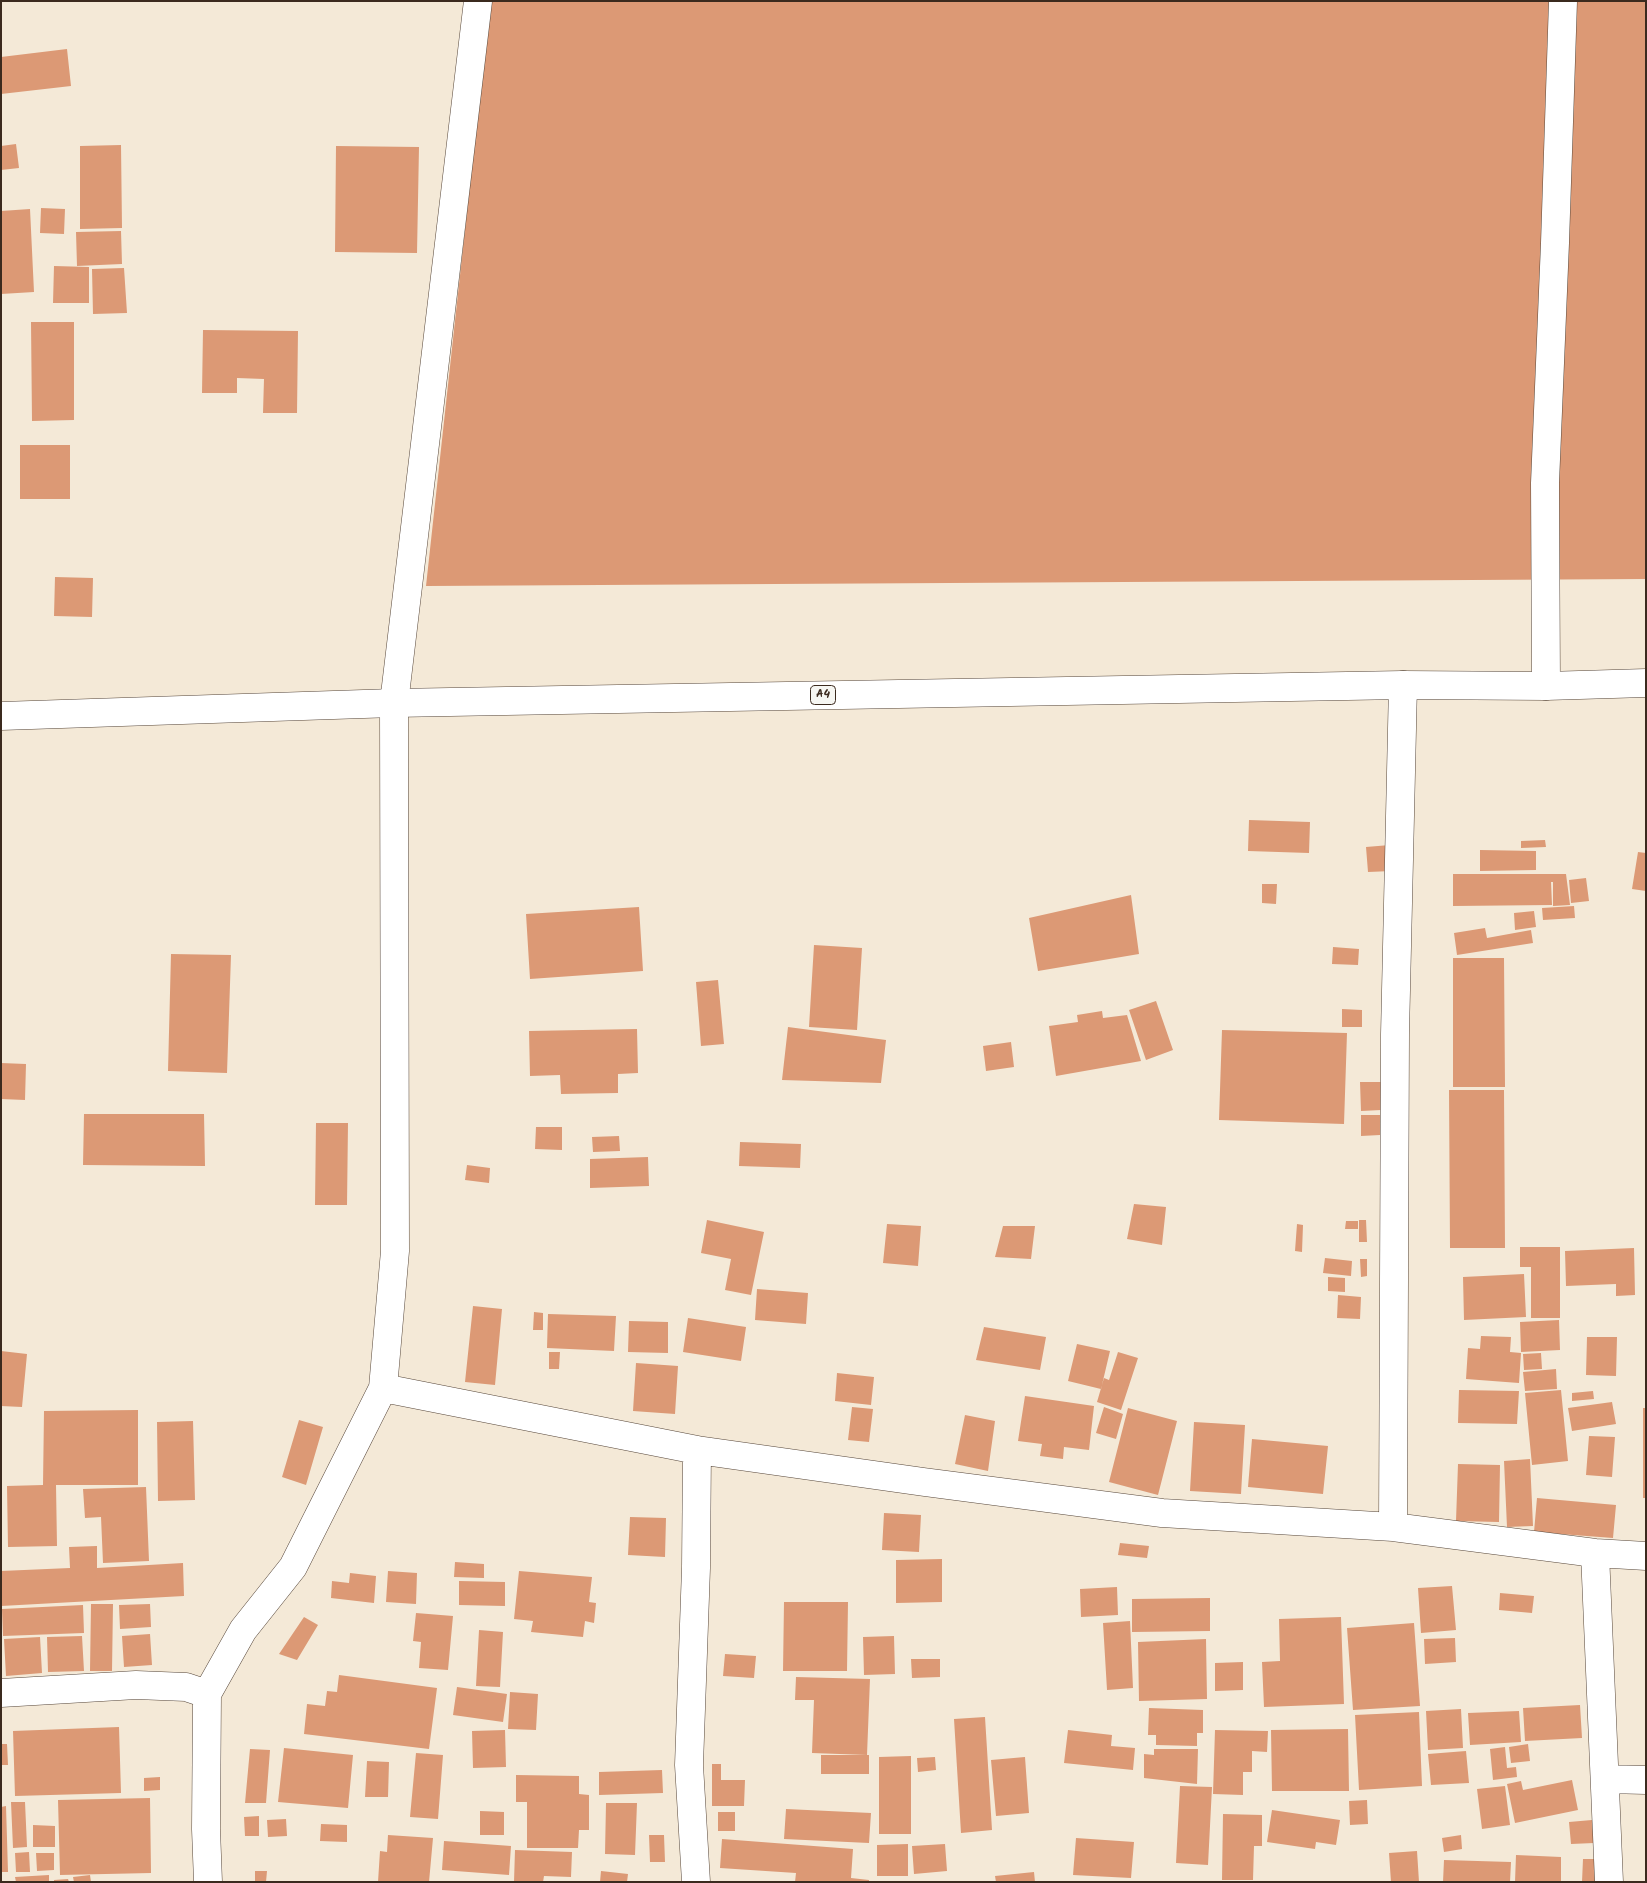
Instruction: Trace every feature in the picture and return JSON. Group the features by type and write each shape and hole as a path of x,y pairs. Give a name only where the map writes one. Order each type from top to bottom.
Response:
{"main road":[{"path":"208,1882 206,1829 207,1694 243,1630 293,1567 383,1388 395,1251 394,703 478,1"},
{"path":"1546,686 1545,483 1563,1"},
{"name":"A4","path":"1,716 394,703 1403,685 1546,686 1646,683"},
{"path":"1393,1527 1395,1044 1403,685"},
{"path":"383,1388 696,1450 934,1484 1162,1513 1393,1527 1595,1552 1646,1556"},
{"path":"696,1450 696,1568 689,1765 696,1882"},
{"path":"1595,1552 1609,1882"},
{"path":"1,1693 136,1685 186,1687 207,1694"},
{"path":"1606,1779 1646,1780"}],"building":[{"path":"490,1 1646,1 1646,579 426,586"},
{"path":"67,49 71,86 1,94 1,57"},
{"path":"16,144 19,168 1,170 1,146"},
{"path":"121,145 122,228 80,229 80,146"},
{"path":"336,146 419,147 417,253 335,252"},
{"path":"41,208 65,209 64,234 40,233"},
{"path":"30,209 34,292 1,294 1,211"},
{"path":"121,231 122,264 77,266 76,232"},
{"path":"54,266 89,267 89,303 53,303"},
{"path":"124,268 127,313 93,314 92,269"},
{"path":"31,322 74,322 74,420 32,421"},
{"path":"203,330 298,331 297,413 263,413 264,379 237,378 237,393 202,393"},
{"path":"20,445 70,445 70,499 20,499"},
{"path":"55,577 93,578 92,617 54,616"},
{"path":"1249,820 1310,822 1309,853 1248,851"},
{"path":"1545,840 1546,847 1521,848 1521,841"},
{"path":"1390,845 1392,871 1368,872 1366,847"},
{"path":"1480,850 1536,851 1536,870 1480,871"},
{"path":"1638,852 1646,853 1646,891 1632,889"},
{"path":"1453,874 1566,874 1570,905 1553,906 1553,882 1551,882 1552,905 1453,906"},
{"path":"1586,878 1589,901 1571,903 1569,880"},
{"path":"1262,884 1277,884 1276,904 1262,903"},
{"path":"1131,895 1139,954 1038,971 1029,918"},
{"path":"1574,906 1575,918 1543,920 1542,908"},
{"path":"639,907 643,971 530,979 526,914"},
{"path":"1534,911 1536,927 1515,930 1514,913"},
{"path":"1485,928 1487,938 1531,930 1533,943 1457,955 1454,933"},
{"path":"814,945 862,948 857,1030 809,1027"},
{"path":"1333,947 1359,949 1358,965 1332,964"},
{"path":"171,954 231,955 227,1073 168,1071"},
{"path":"1453,958 1504,958 1505,1087 1453,1087"},
{"path":"718,980 724,1044 701,1046 696,982"},
{"path":"1156,1001 1173,1050 1146,1060 1129,1010"},
{"path":"1342,1009 1362,1010 1362,1027 1342,1027"},
{"path":"1102,1011 1103,1018 1127,1015 1141,1061 1056,1076 1049,1026 1078,1022 1077,1015"},
{"path":"788,1027 886,1040 881,1083 782,1080"},
{"path":"637,1029 638,1073 618,1074 618,1093 561,1094 560,1075 530,1076 529,1031"},
{"path":"1222,1030 1347,1033 1344,1124 1219,1120"},
{"path":"1011,1042 1014,1067 986,1071 983,1046"},
{"path":"1,1063 26,1064 25,1100 1,1099"},
{"path":"1360,1082 1381,1082 1381,1110 1361,1111"},
{"path":"1449,1090 1504,1090 1505,1248 1450,1248"},
{"path":"84,1114 204,1114 205,1166 83,1165"},
{"path":"1361,1115 1380,1115 1380,1135 1361,1136"},
{"path":"316,1123 348,1123 347,1205 315,1205"},
{"path":"536,1127 562,1127 562,1150 535,1149"},
{"path":"619,1136 620,1151 593,1152 592,1137"},
{"path":"740,1142 801,1144 800,1168 739,1166"},
{"path":"648,1157 649,1186 590,1188 590,1159"},
{"path":"467,1165 490,1168 489,1183 465,1180"},
{"path":"1134,1204 1166,1207 1162,1245 1127,1239"},
{"path":"707,1220 764,1232 751,1295 725,1290 731,1259 701,1253"},
{"path":"1359,1220 1366,1220 1367,1242 1359,1242"},
{"path":"1346,1221 1358,1221 1358,1229 1345,1229"},
{"path":"887,1224 921,1226 918,1266 883,1263"},
{"path":"1297,1224 1303,1225 1302,1252 1295,1251"},
{"path":"1003,1226 1035,1226 1031,1259 995,1257"},
{"path":"1520,1247 1560,1247 1560,1318 1531,1318 1531,1267 1520,1267"},
{"path":"1634,1248 1635,1295 1616,1296 1616,1284 1566,1286 1565,1251"},
{"path":"1325,1258 1352,1261 1351,1276 1323,1273"},
{"path":"1360,1259 1367,1259 1367,1276 1361,1277"},
{"path":"1524,1274 1526,1317 1464,1320 1463,1277"},
{"path":"1328,1277 1345,1278 1345,1292 1328,1291"},
{"path":"757,1289 808,1293 806,1324 755,1320"},
{"path":"1338,1295 1361,1297 1360,1319 1337,1318"},
{"path":"473,1306 502,1309 495,1385 465,1382"},
{"path":"534,1312 543,1313 543,1330 533,1330"},
{"path":"548,1314 616,1316 614,1351 547,1348"},
{"path":"688,1318 746,1327 741,1361 683,1352"},
{"path":"1559,1320 1560,1350 1521,1352 1520,1322"},
{"path":"629,1321 668,1322 668,1353 628,1352"},
{"path":"984,1327 1046,1337 1040,1370 976,1360"},
{"path":"1481,1336 1511,1337 1510,1352 1521,1353 1519,1383 1466,1379 1468,1348 1480,1349"},
{"path":"1587,1337 1617,1337 1616,1376 1586,1375"},
{"path":"1077,1344 1110,1351 1101,1389 1068,1381"},
{"path":"1,1351 27,1354 22,1407 1,1406"},
{"path":"549,1352 560,1352 559,1369 549,1369"},
{"path":"1118,1352 1138,1358 1121,1410 1097,1402 1104,1378 1109,1380"},
{"path":"1541,1353 1542,1369 1524,1370 1523,1354"},
{"path":"636,1363 678,1366 675,1414 633,1411"},
{"path":"1556,1369 1557,1389 1525,1391 1523,1372"},
{"path":"837,1373 874,1377 871,1405 835,1401"},
{"path":"1459,1390 1519,1391 1517,1424 1458,1423"},
{"path":"1561,1390 1568,1461 1532,1465 1525,1393"},
{"path":"1593,1391 1594,1399 1572,1401 1572,1393"},
{"path":"1025,1396 1094,1406 1089,1450 1064,1447 1063,1459 1040,1456 1042,1444 1018,1441"},
{"path":"1612,1402 1616,1424 1572,1431 1568,1408"},
{"path":"852,1407 873,1409 869,1442 848,1440"},
{"path":"1104,1407 1123,1414 1116,1439 1096,1433"},
{"path":"1128,1408 1177,1421 1158,1495 1109,1482"},
{"path":"1643,1408 1646,1408 1646,1498 1643,1498"},
{"path":"138,1410 138,1485 56,1485 57,1546 8,1547 7,1486 43,1485 44,1411"},
{"path":"965,1415 995,1421 988,1471 955,1464"},
{"path":"299,1420 323,1427 306,1485 282,1477"},
{"path":"193,1421 195,1500 158,1501 157,1422"},
{"path":"1194,1422 1245,1425 1241,1494 1190,1491"},
{"path":"1589,1436 1615,1437 1612,1477 1586,1475"},
{"path":"1252,1439 1328,1446 1323,1494 1248,1487"},
{"path":"1530,1459 1533,1526 1507,1527 1504,1461"},
{"path":"1458,1464 1500,1465 1499,1522 1456,1521"},
{"path":"146,1487 149,1561 103,1563 101,1517 85,1518 83,1489"},
{"path":"1537,1498 1616,1505 1613,1538 1534,1532"},
{"path":"884,1513 921,1515 919,1552 882,1550"},
{"path":"630,1517 666,1518 665,1557 628,1555"},
{"path":"1120,1543 1149,1546 1147,1558 1118,1555"},
{"path":"97,1546 97,1568 183,1563 184,1596 1,1606 1,1571 70,1568 69,1547"},
{"path":"942,1559 942,1602 896,1603 896,1560"},
{"path":"455,1562 484,1564 484,1578 454,1577"},
{"path":"388,1571 417,1573 416,1604 386,1602"},
{"path":"519,1571 592,1577 589,1602 596,1603 594,1623 585,1621 583,1637 531,1632 533,1621 514,1619"},
{"path":"350,1573 376,1576 374,1603 331,1598 332,1581 349,1583"},
{"path":"459,1581 505,1582 505,1606 459,1605"},
{"path":"1452,1586 1456,1630 1421,1633 1418,1588"},
{"path":"1117,1587 1118,1615 1081,1617 1080,1589"},
{"path":"1500,1593 1534,1596 1532,1613 1499,1610"},
{"path":"1210,1598 1210,1631 1132,1632 1132,1599"},
{"path":"784,1602 848,1602 847,1671 783,1671"},
{"path":"91,1604 113,1604 112,1671 90,1671"},
{"path":"150,1604 151,1627 120,1629 119,1605"},
{"path":"83,1605 84,1633 3,1636 2,1609"},
{"path":"416,1613 453,1616 448,1670 419,1668 421,1642 413,1641"},
{"path":"304,1617 318,1625 297,1660 279,1654"},
{"path":"1341,1617 1344,1704 1264,1707 1262,1662 1280,1661 1279,1619"},
{"path":"1130,1621 1133,1688 1107,1690 1103,1623"},
{"path":"1414,1623 1420,1706 1353,1710 1347,1628"},
{"path":"479,1630 503,1632 500,1687 476,1686"},
{"path":"150,1634 152,1665 124,1667 122,1636"},
{"path":"82,1636 84,1671 48,1672 47,1637"},
{"path":"894,1636 895,1674 864,1675 863,1637"},
{"path":"40,1637 42,1673 6,1676 4,1639"},
{"path":"1455,1638 1456,1662 1425,1664 1424,1639"},
{"path":"1206,1639 1207,1699 1139,1701 1138,1642"},
{"path":"725,1654 756,1656 754,1678 723,1676"},
{"path":"911,1659 940,1659 940,1677 912,1678"},
{"path":"1243,1662 1243,1690 1215,1691 1215,1663"},
{"path":"339,1675 437,1688 429,1749 304,1734 307,1704 325,1706 327,1691 337,1692"},
{"path":"796,1677 870,1679 867,1755 812,1753 814,1700 795,1700"},
{"path":"457,1687 507,1694 503,1722 453,1715"},
{"path":"510,1692 538,1694 536,1730 508,1729"},
{"path":"1580,1705 1582,1738 1525,1741 1523,1708"},
{"path":"1149,1708 1203,1710 1203,1733 1197,1733 1197,1746 1156,1745 1156,1735 1148,1735"},
{"path":"1461,1709 1463,1748 1428,1750 1426,1711"},
{"path":"1519,1711 1521,1742 1470,1745 1468,1713"},
{"path":"1419,1712 1422,1786 1359,1790 1355,1715"},
{"path":"985,1717 992,1830 961,1833 954,1719"},
{"path":"119,1727 121,1793 15,1796 13,1731"},
{"path":"1348,1729 1349,1791 1272,1791 1271,1730"},
{"path":"505,1730 506,1767 473,1768 472,1731"},
{"path":"1068,1730 1112,1735 1111,1746 1135,1748 1133,1770 1064,1763"},
{"path":"1215,1730 1268,1731 1267,1752 1252,1751 1252,1772 1243,1772 1243,1795 1213,1794"},
{"path":"1,1744 7,1744 8,1765 1,1765"},
{"path":"1528,1744 1530,1761 1511,1763 1509,1747"},
{"path":"1505,1747 1507,1768 1516,1767 1517,1777 1493,1780 1490,1749"},
{"path":"284,1748 353,1755 348,1808 278,1802"},
{"path":"250,1749 270,1750 266,1803 245,1803"},
{"path":"1154,1749 1198,1749 1197,1784 1144,1778 1144,1754 1154,1755"},
{"path":"1466,1751 1469,1783 1431,1785 1428,1754"},
{"path":"416,1753 443,1755 438,1819 410,1817"},
{"path":"821,1755 869,1755 869,1774 821,1774"},
{"path":"911,1756 911,1834 879,1834 879,1757"},
{"path":"935,1757 936,1770 918,1772 917,1758"},
{"path":"1025,1757 1029,1813 996,1816 991,1760"},
{"path":"367,1761 389,1762 388,1797 365,1797"},
{"path":"712,1764 721,1764 721,1780 745,1780 744,1806 712,1806"},
{"path":"662,1770 663,1793 599,1795 599,1772"},
{"path":"516,1775 579,1776 579,1794 589,1795 589,1830 579,1830 578,1848 527,1848 527,1802 516,1802"},
{"path":"160,1777 160,1790 144,1791 144,1778"},
{"path":"1572,1780 1578,1810 1515,1823 1507,1784 1521,1781 1523,1790"},
{"path":"1180,1786 1212,1787 1208,1865 1176,1863"},
{"path":"1505,1786 1510,1825 1482,1829 1477,1789"},
{"path":"150,1798 151,1873 60,1875 58,1800"},
{"path":"1367,1800 1368,1824 1350,1825 1349,1801"},
{"path":"11,1802 25,1802 27,1847 13,1848"},
{"path":"606,1803 637,1803 635,1855 605,1854"},
{"path":"6,1806 8,1872 1,1872 1,1807"},
{"path":"786,1809 871,1813 869,1843 784,1839"},
{"path":"1272,1810 1340,1820 1336,1845 1316,1842 1315,1849 1267,1842"},
{"path":"480,1811 504,1812 504,1835 480,1835"},
{"path":"718,1812 735,1812 735,1831 718,1831"},
{"path":"1223,1814 1262,1815 1262,1846 1254,1846 1253,1880 1222,1880"},
{"path":"259,1816 259,1836 245,1836 244,1817"},
{"path":"286,1819 287,1836 268,1837 267,1820"},
{"path":"1592,1820 1594,1843 1571,1844 1569,1822"},
{"path":"321,1824 347,1825 347,1842 320,1841"},
{"path":"33,1825 55,1826 55,1847 33,1847"},
{"path":"388,1835 433,1838 429,1882 378,1882 380,1851 387,1852"},
{"path":"649,1835 664,1835 665,1862 650,1862"},
{"path":"1461,1835 1462,1849 1444,1852 1442,1838"},
{"path":"1076,1838 1134,1842 1131,1878 1073,1875"},
{"path":"722,1839 853,1849 851,1878 869,1880 869,1882 795,1882 796,1873 720,1868"},
{"path":"444,1841 511,1846 509,1875 442,1870"},
{"path":"908,1844 908,1876 877,1876 877,1845"},
{"path":"945,1844 947,1871 914,1874 912,1846"},
{"path":"515,1850 572,1852 571,1877 544,1876 543,1882 514,1882"},
{"path":"1417,1851 1419,1882 1391,1882 1389,1853"},
{"path":"29,1852 30,1872 16,1872 15,1853"},
{"path":"36,1853 54,1853 54,1870 37,1871"},
{"path":"1516,1855 1561,1857 1561,1882 1515,1882"},
{"path":"1583,1859 1599,1859 1599,1882 1582,1882"},
{"path":"1444,1860 1511,1862 1510,1882 1443,1882"},
{"path":"255,1871 267,1871 266,1882 255,1882"},
{"path":"601,1871 628,1874 627,1882 600,1882"},
{"path":"1034,1872 1035,1882 996,1882 995,1876"},
{"path":"49,1875 49,1882 16,1882 15,1877"},
{"path":"90,1875 91,1882 74,1882 73,1877"},
{"path":"68,1879 69,1882 54,1882 54,1880"}]}
